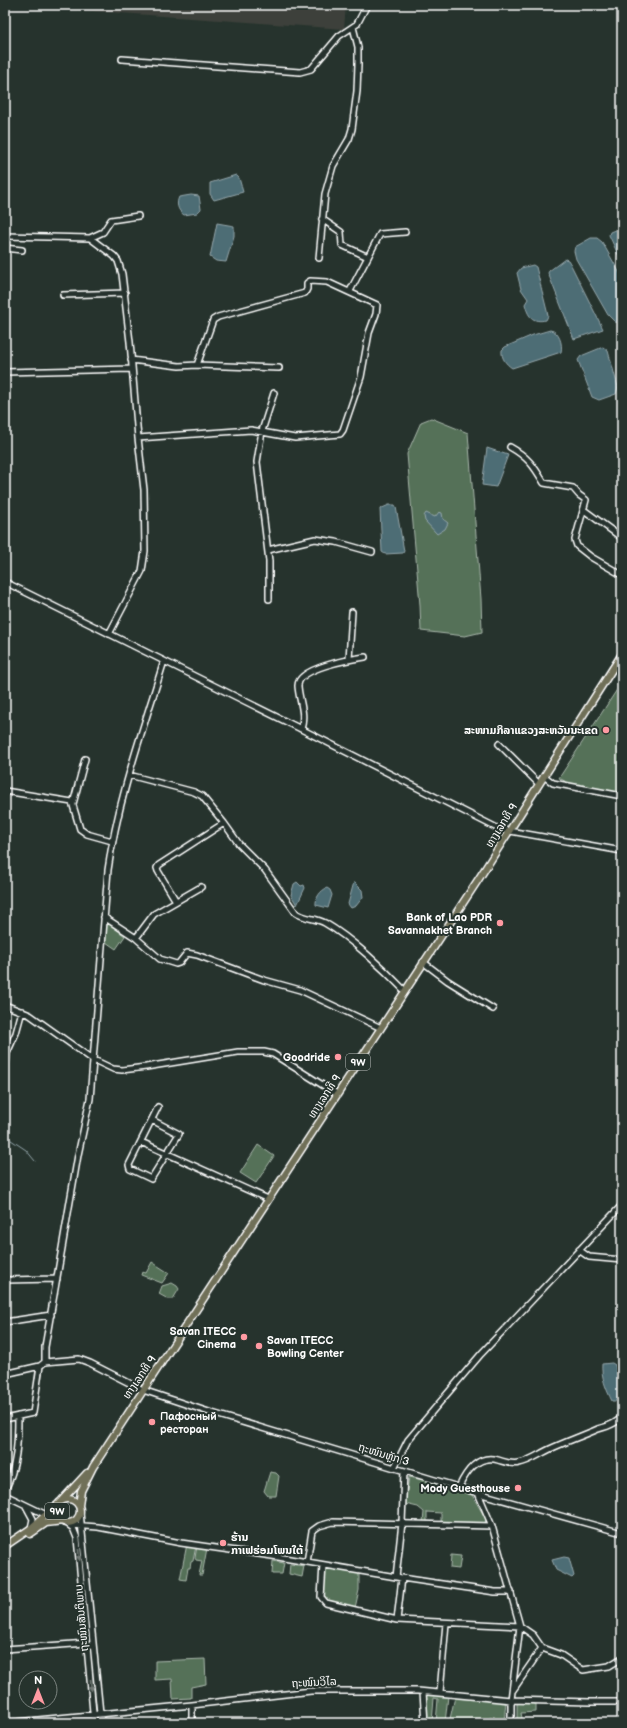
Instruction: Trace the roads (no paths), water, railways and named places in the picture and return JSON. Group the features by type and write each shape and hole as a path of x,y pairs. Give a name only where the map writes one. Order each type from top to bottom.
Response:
{"main road":[{"name":"ທາງເລກທີ 9","path":"5,1550 61,1502 92,1467 218,1278 268,1199 381,1028 622,654"},
{"name":"ທາງເລກທີ 9","path":"5,1546 41,1526 75,1520 79,1509 81,1491 92,1467"},
{"name":"9W","path":"64,1522 57,1512 61,1502 71,1500 79,1509"}],"street":[{"path":"122,59 300,72 310,69 339,36 357,24 367,5"},
{"path":"319,258 325,194 333,166 349,139 352,129 357,91 358,64 358,47 353,27"},
{"path":"5,236 90,238 103,232 111,220 138,216"},
{"path":"322,220 342,232 342,245 368,257"},
{"path":"350,292 380,234 405,232"},
{"path":"90,238 114,256 118,261 125,293 131,369 144,490 145,551 142,571 109,634"},
{"path":"5,248 22,250"},
{"path":"138,438 212,432 262,431 295,438 340,434 343,430 361,377 368,333 377,309 377,305 328,282 310,281 307,283 305,293 218,317 211,324 197,365"},
{"path":"63,295 125,293"},
{"path":"131,360 179,366 197,365 279,368"},
{"path":"5,372 131,369"},
{"path":"269,599 268,550 256,462 262,431 274,393"},
{"path":"510,447 523,454 531,462 546,484 575,489 579,495 586,500 576,540 577,546 591,557 622,575"},
{"path":"584,510 622,538"},
{"path":"268,550 315,539 336,542 372,552"},
{"path":"5,582 499,829 622,851"},
{"path":"349,659 352,612"},
{"path":"301,729 303,722 303,710 298,681 307,672 349,659 365,657"},
{"path":"5,1374 40,1366 45,1362 45,1347 78,1155 90,1099 108,870 112,841 120,805 164,661"},
{"path":"499,744 539,784"},
{"path":"85,759 73,804 80,829 87,834 112,841"},
{"path":"129,775 198,793 240,844 273,880 296,913 302,917 314,919 327,924 353,943 405,991"},
{"path":"544,776 553,783 622,796"},
{"path":"5,791 72,802 73,804"},
{"path":"176,902 157,868 159,865 224,823"},
{"path":"136,938 154,914 201,887"},
{"path":"104,917 136,938 160,959 167,962 176,964 179,963 187,953 197,955 251,975 300,990 381,1028"},
{"path":"424,962 448,981 493,1009"},
{"path":"5,1005 22,1011 49,1026 92,1059 113,1069 122,1070 238,1052 264,1052 273,1054 337,1094"},
{"path":"6,1064 8,1045 16,1034 22,1011"},
{"path":"152,1120 179,1134 151,1179 130,1169 129,1165 158,1107"},
{"path":"141,1142 268,1199"},
{"path":"394,1468 408,1440 481,1354 622,1205"},
{"path":"579,1250 589,1257 622,1260"},
{"path":"5,1280 57,1279"},
{"path":"5,1322 51,1315"},
{"name":"ຖະໜົນຫຼັກ 3","path":"45,1362 79,1359 143,1390 212,1413 478,1493 622,1533"},
{"path":"5,1419 33,1413 40,1366"},
{"path":"5,1490 14,1467 18,1434 18,1416"},
{"path":"459,1487 468,1470 478,1463 496,1459 506,1463 518,1464 548,1450 606,1427 620,1419 622,1416"},
{"path":"397,1620 404,1471"},
{"path":"478,1493 492,1526 520,1626 511,1700 511,1723"},
{"path":"5,1495 46,1516 81,1527 98,1527 181,1543 307,1562 399,1578 495,1592 511,1592"},
{"path":"26,1505 33,1519 30,1529"},
{"name":"ຖະໜົນສັນຕິພາບ","path":"79,1509 101,1723"},
{"name":"ຖະໜົນສັນຕິພາບ","path":"64,1522 76,1532 77,1538 94,1723"},
{"path":"307,1562 312,1531 319,1526 333,1522 492,1526"},
{"path":"323,1565 321,1597 326,1603 397,1620 520,1626 533,1635 542,1648 560,1655 583,1670 609,1666 622,1658"},
{"path":"440,1692 446,1623"},
{"path":"5,1649 87,1643"},
{"path":"513,1690 542,1648"},
{"name":"ຖະໜົນວິໄລ","path":"7,1723 192,1705 311,1691 440,1692 511,1700 622,1702"},
{"path":"423,1692 424,1723"},
{"path":"5,1693 7,1723"},
{"path":"192,1705 192,1723"}],"water":[{"path":"236,175 239,178 243,192 214,200 210,194 210,183"},
{"path":"191,195 199,196 201,209 197,213 184,215 177,204 178,199 179,197"},
{"path":"217,223 234,226 234,236 226,262 216,261 210,257"},
{"path":"622,227 622,263 609,235 610,232"},
{"path":"591,238 597,238 602,242 622,277 622,323 615,322 608,315 576,259 574,251 575,247"},
{"path":"565,259 570,263 603,329 574,339 548,273"},
{"path":"533,265 536,267 548,316 546,320 541,321 531,318 529,315 525,304 528,299 521,289 517,273 521,268"},
{"path":"550,330 556,333 560,338 561,352 512,368 504,360 502,350 505,347 533,335"},
{"path":"603,347 608,351 618,387 616,394 599,400 592,397 578,360 581,356"},
{"path":"487,448 508,455 496,487 482,485"},
{"path":"389,505 395,505 396,507 404,551 403,553 385,554 382,552 380,509"},
{"path":"439,512 442,513 443,519 448,523 445,529 437,534 425,521 424,516 426,513 435,517"},
{"path":"297,882 301,886 304,885 305,888 297,905 291,895 294,884"},
{"path":"354,882 362,890 363,897 356,906 351,908 348,904"},
{"path":"327,888 330,890 332,895 328,908 316,905 316,900 319,895"},
{"path":"612,1363 615,1365 622,1394 621,1401 612,1401 603,1378 602,1364"},
{"path":"564,1557 569,1558 574,1576 572,1578 556,1570 552,1560"}],"waterway":[{"path":"5,1136 26,1150 35,1161"}],"place":[{"name":"ສະໜາມກິລາແຂວງສະຫວັນນະເຂດ","path":"606,730"},
{"name":"Bank of Lao PDR Savannakhet Branch","path":"500,923"},
{"name":"Goodride","path":"338,1057"},
{"name":"Savan ITECC Cinema","path":"244,1337"},
{"name":"Savan ITECC Bowling Center","path":"259,1346"},
{"name":"Пафосный ресторан","path":"152,1422"},
{"name":"Mody Guesthouse","path":"518,1488"},
{"name":"ຮ້ານ ກາເຟຮ່ອມໂພນໃຕ້","path":"223,1543"}]}
